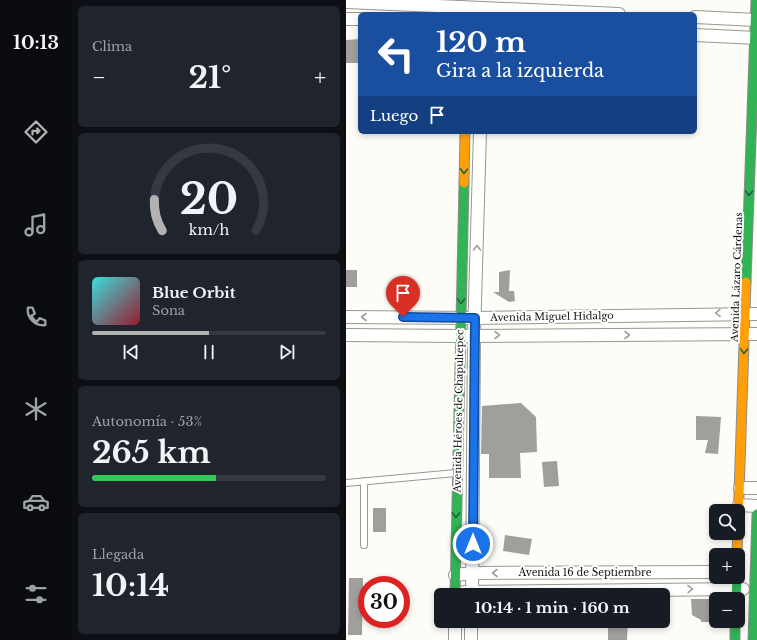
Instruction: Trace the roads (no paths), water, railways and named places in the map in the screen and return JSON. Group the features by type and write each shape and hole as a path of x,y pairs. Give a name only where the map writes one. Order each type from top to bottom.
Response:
{"main road":[{"name":"Avenida Lázaro Cárdenas","path":"739,504 745,334 751,313 756,0"},
{"name":"Avenida Héroes de Chapultepec","path":"455,588 459,336 465,134"},
{"path":"753,640 757,514"},
{"path":"735,628 735,640"}],"street":[{"path":"346,2 580,12"},
{"path":"697,17 756,20"},
{"path":"346,19 358,20"},
{"path":"697,35 756,38"},
{"name":"Avenida Héroes de Chapultepec","path":"472,588 474,335 480,134"},
{"name":"Avenida Miguel Hidalgo","path":"346,317 475,318 751,313"},
{"name":"Avenida Miguel Hidalgo","path":"346,335 459,336 757,334"},
{"path":"456,473 474,473"},
{"path":"740,488 757,488"},
{"path":"745,505 757,506"},
{"path":"745,572 755,571"},
{"name":"Avenida 16 de Septiembre","path":"455,575 473,573 709,572"},
{"name":"Avenida 16 de Septiembre","path":"670,590 754,588"},
{"path":"454,640 455,628"},
{"path":"471,640 472,628"}],"lane":[{"path":"346,483 456,473"},
{"path":"364,481 364,545"}]}
